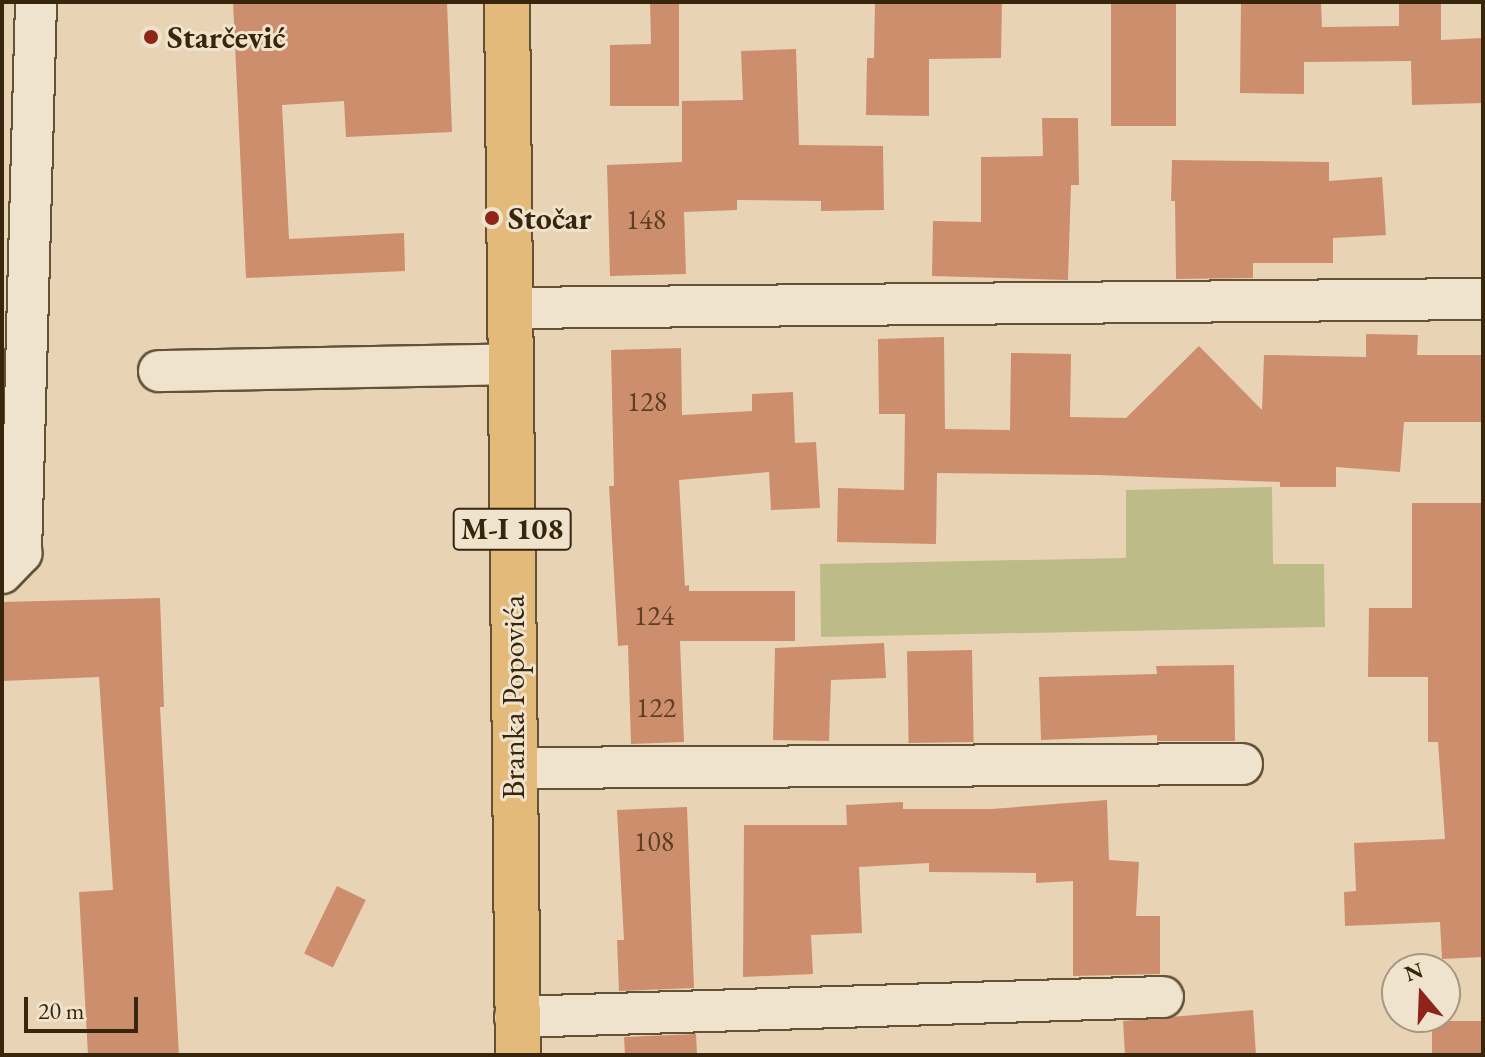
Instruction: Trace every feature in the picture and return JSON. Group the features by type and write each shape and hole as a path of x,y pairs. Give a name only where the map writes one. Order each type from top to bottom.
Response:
{"main road":[{"name":"Branka Popovića","path":"507,2 517,1036"}],"street":[{"path":"2,573 21,553 36,2"},
{"path":"509,308 1483,299"},
{"path":"159,371 510,364"},
{"path":"513,768 1242,764"},
{"path":"517,1036 1163,997"}],"shaded area":[{"path":"1272,487 1273,564 1324,564 1325,627 821,637 820,564 1126,558 1126,490"}],"building":[{"path":"233,2 447,2 452,132 346,137 344,101 282,105 289,239 404,233 405,271 246,278"},
{"path":"650,2 679,2 679,106 610,106 610,45 651,44"},
{"path":"875,2 1002,2 1001,58 929,59 929,116 866,115 867,58 874,58"},
{"path":"1111,2 1176,2 1176,126 1111,126"},
{"path":"1241,2 1321,2 1322,27 1399,26 1399,2 1441,2 1441,40 1483,38 1483,103 1412,105 1411,61 1304,62 1304,94 1240,93"},
{"path":"796,49 799,145 883,146 884,210 821,211 821,201 737,200 737,210 684,212 686,274 610,276 607,165 682,162 682,101 743,100 741,51"},
{"path":"1042,118 1078,118 1079,185 1071,185 1068,280 932,276 933,221 981,222 981,157 1043,156"},
{"path":"1172,160 1329,162 1329,181 1382,177 1386,235 1333,238 1333,263 1253,263 1253,278 1176,279"},
{"path":"1366,334 1418,335 1417,355 1483,355 1483,422 1404,422 1400,472 1336,467 1336,487 1280,487 1280,482 1098,475 937,473 936,544 837,542 838,488 904,490 905,414 879,414 878,339 944,337 945,429 1010,430 1011,353 1071,354 1070,417 1126,418 1199,346 1262,410 1264,355 1366,357"},
{"path":"681,348 682,415 752,411 752,394 793,392 795,443 816,442 820,508 771,510 769,472 679,480 685,586 689,585 689,591 795,591 795,641 680,641 684,742 631,744 628,645 618,646 609,486 614,486 611,350"},
{"path":"1412,503 1483,503 1483,957 1461,958 1461,953 1442,953 1440,922 1345,926 1344,892 1356,891 1354,843 1445,839 1438,742 1428,742 1428,677 1368,677 1369,608 1412,608"},
{"path":"160,598 164,707 160,707 179,1055 88,1055 79,892 113,890 99,677 2,681 2,602"},
{"path":"884,643 886,678 831,680 829,741 773,740 775,648"},
{"path":"972,650 974,742 909,743 907,651"},
{"path":"1234,665 1235,741 1157,741 1157,735 1041,740 1039,677 1157,674 1156,666"},
{"path":"1107,800 1109,860 1139,862 1136,916 1160,916 1160,974 1073,976 1073,881 1036,883 1036,873 929,872 929,863 859,867 862,933 811,935 813,974 743,977 744,825 847,825 846,805 903,802 903,809 991,809"},
{"path":"687,807 694,988 619,991 617,940 624,940 617,810"},
{"path":"337,886 366,900 333,967 304,953"},
{"path":"1253,1010 1256,1055 1125,1055 1123,1021"},
{"path":"1461,1021 1483,1021 1483,1055 1432,1055 1432,1033 1461,1033"},
{"path":"696,1034 697,1055 625,1055 624,1037"}],"place":[{"name":"Starčević","path":"151,37"},
{"name":"Stočar","path":"492,218"}]}
